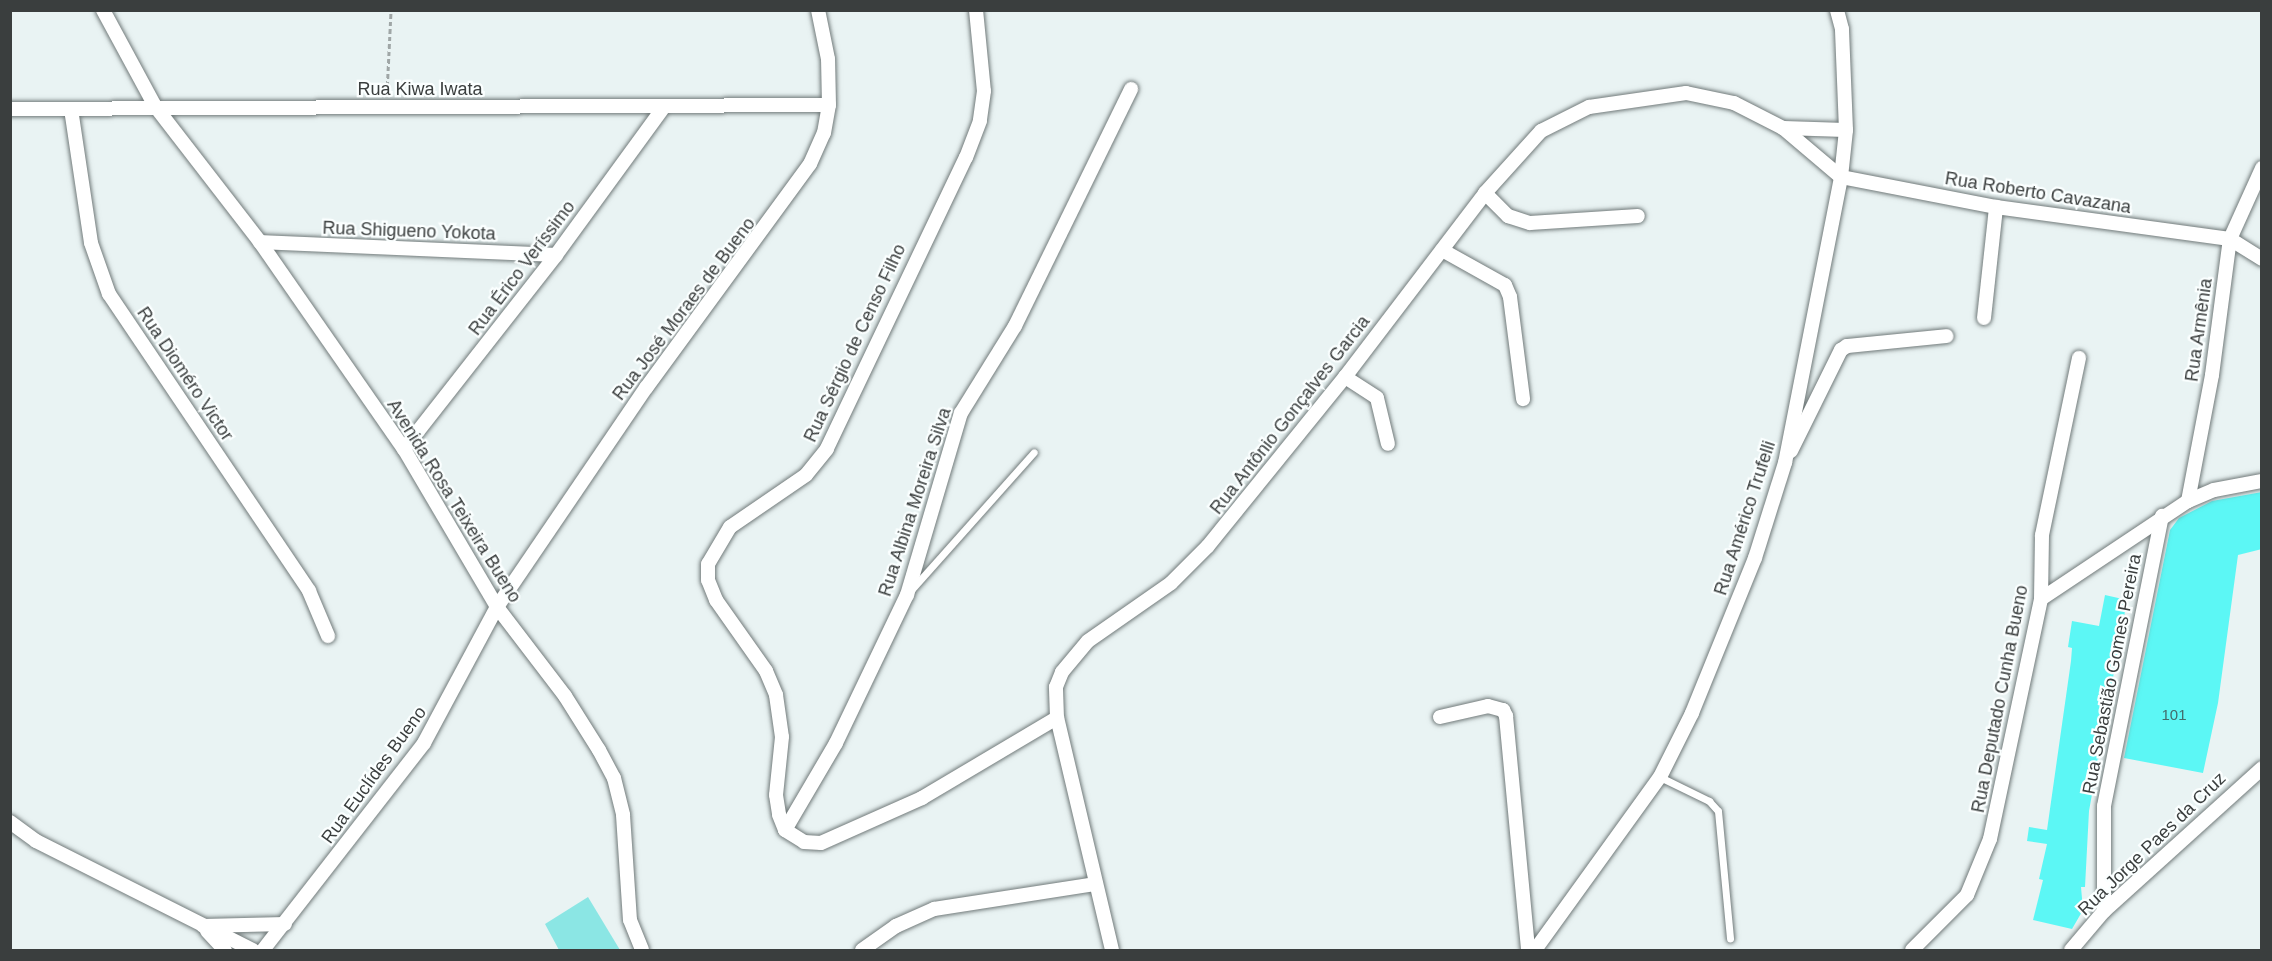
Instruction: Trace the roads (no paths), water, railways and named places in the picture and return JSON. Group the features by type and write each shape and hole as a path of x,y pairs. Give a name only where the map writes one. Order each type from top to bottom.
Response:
{"street":[{"name":"Avenida Rosa Teixeira Bueno","path":"103,10 155,106 260,243 404,449 497,607 565,696 614,778 623,815 630,920 642,951"},
{"name":"Rua José Moraes de Bueno","path":"497,607 646,388 789,199 824,133 829,105 828,59 818,10"},
{"name":"Rua Sérgio de Censo Filho","path":"784,830 776,795 782,736 776,695 752,647 716,600 708,580 708,564 730,528 806,474 827,449 980,121 983,57 976,10"},
{"name":"Rua Américo Trufelli","path":"1535,951 1660,777 1692,713 1750,569 1785,463 1841,177 1846,130 1842,29 1837,10"},
{"name":"Rua Albina Moreira Silva","path":"784,830 836,743 907,595 961,413 1020,315 1131,89"},
{"name":"Rua Antônio Gonçalves Garcia","path":"1112,951 1057,718 1056,687 1072,657 1171,583 1208,546 1345,377 1485,193 1541,131 1589,107 1686,93 1734,103 1783,128 1841,177"},
{"name":"Rua Kiwa Iwata","path":"10,109 155,106 829,105"},
{"name":"Rua Érico Veríssimo","path":"404,449 556,255 664,107"},
{"name":"Rua Dioméro Victor","path":"71,109 91,243 109,294 309,591 328,636"},
{"name":"Rua Antônio Gonçalves Garcia","path":"1783,128 1846,130"},
{"name":"Rua Armênia","path":"2188,501 2212,375 2230,239 2262,168"},
{"name":"Rua Roberto Cavazana","path":"1841,177 1996,207 2230,239"},
{"path":"1485,193 1508,216 1530,223 1638,216"},
{"path":"1984,318 1996,207"},
{"path":"2230,239 2262,259"},
{"name":"Rua Shigueno Yokota","path":"260,243 556,255"},
{"path":"1442,250 1504,285 1510,297 1523,399"},
{"path":"1785,463 1841,351 1855,345 1947,336"},
{"name":"Rua Deputado Cunha Bueno","path":"1912,951 1967,895 1981,867 2041,599 2042,535 2079,358"},
{"path":"1345,377 1377,398 1388,444"},
{"path":"2041,599 2162,516 2188,501 2214,490 2262,481"},
{"name":"Rua Sebastião Gomes Pereira","path":"2104,912 2101,854 2107,784 2162,516"},
{"name":"Rua Euclídes Bueno","path":"263,951 424,743 497,607"},
{"path":"1440,717 1488,706 1503,710 1506,716 1528,951"},
{"path":"784,830 804,842 821,843 922,798 1057,718"},
{"name":"Rua Jorge Paes da Cruz","path":"2071,951 2104,912 2262,768"},
{"path":"10,822 36,841 253,951"},
{"path":"862,951 896,926 934,909 1096,884"},
{"path":"201,926 285,924"},
{"path":"201,926 225,951"}],"lane":[{"path":"907,595 1034,452"},
{"path":"1660,777 1709,801 1718,811 1730,938"}]}
